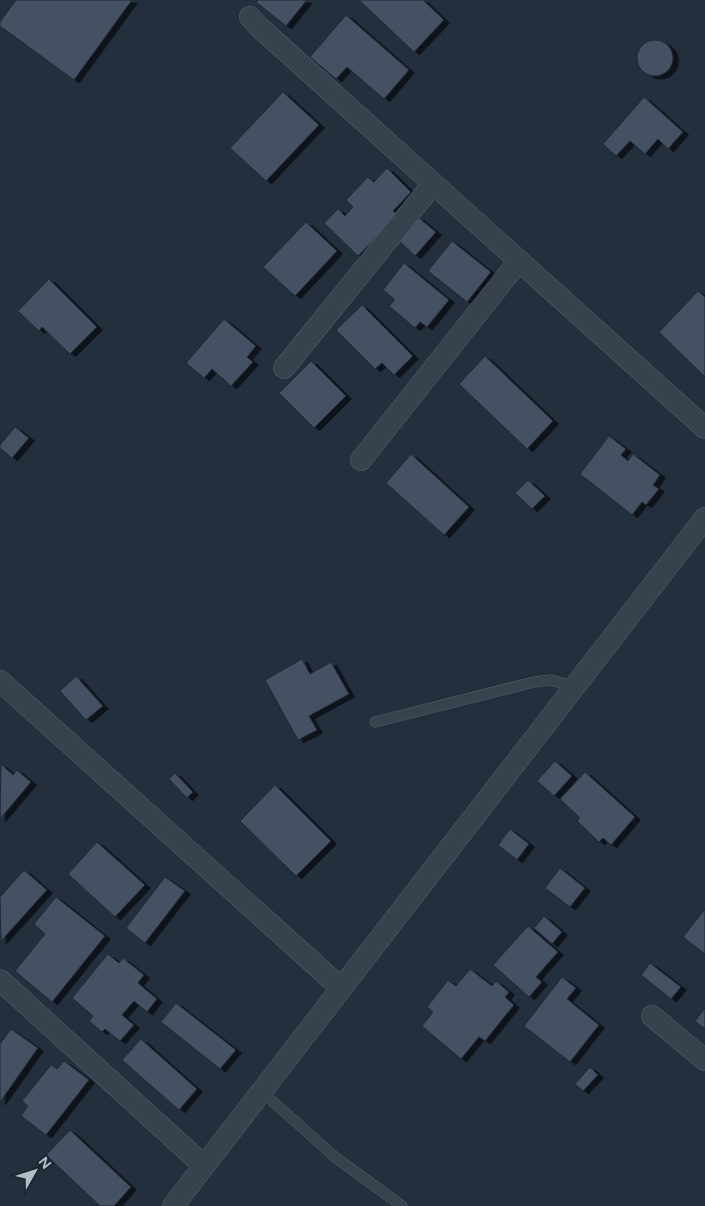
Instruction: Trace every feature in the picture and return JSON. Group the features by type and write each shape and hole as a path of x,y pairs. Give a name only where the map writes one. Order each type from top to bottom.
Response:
{"street":[{"path":"250,17 258,27 518,262 705,428"},
{"path":"284,368 433,184"},
{"path":"361,460 518,262"},
{"path":"173,1206 705,518"},
{"path":"0,681 341,988"},
{"path":"0,980 203,1165"},
{"path":"652,1016 705,1060"}],"lane":[{"path":"375,722 534,682 550,680 575,687"},
{"path":"261,1091 335,1157 402,1206"}],"building":[{"path":"16,0 132,0 74,80 0,26 0,22"},
{"path":"258,0 307,0 286,26 256,2"},
{"path":"359,0 423,0 444,20 414,52"},
{"path":"346,15 409,70 384,99 347,67 336,79 310,57"},
{"path":"655,40 667,46 673,58 667,70 655,76 643,70 637,58 643,46"},
{"path":"283,92 319,125 266,181 230,148"},
{"path":"644,97 683,132 668,149 658,139 645,154 630,141 616,156 603,144"},
{"path":"387,168 411,192 393,211 398,215 358,256 324,223 338,209 345,216 353,207 346,200 368,177 374,182"},
{"path":"418,217 436,232 415,256 398,240"},
{"path":"306,222 337,251 295,296 263,267"},
{"path":"452,241 491,272 467,302 428,271"},
{"path":"404,263 449,300 427,327 420,322 415,328 389,306 395,300 383,290"},
{"path":"49,279 97,327 70,354 42,327 39,331 18,311"},
{"path":"698,291 705,297 705,377 659,332"},
{"path":"362,305 413,356 394,375 382,363 375,369 336,330"},
{"path":"224,319 256,346 247,357 253,362 231,386 212,369 204,378 186,363"},
{"path":"485,356 553,421 527,449 459,384"},
{"path":"311,361 346,396 314,428 279,393"},
{"path":"15,427 29,438 12,458 0,448 0,445"},
{"path":"609,436 626,449 621,455 628,461 633,454 660,475 653,485 659,489 646,505 642,502 632,515 580,474"},
{"path":"411,454 469,507 444,535 386,483"},
{"path":"528,480 545,496 532,509 515,493"},
{"path":"302,659 310,674 331,662 349,694 309,716 317,730 298,740 265,680"},
{"path":"76,676 103,706 86,720 60,691"},
{"path":"555,761 572,776 554,796 537,781"},
{"path":"1,764 13,775 17,770 31,782 0,819"},
{"path":"585,772 635,817 611,845 603,838 599,842 577,821 580,818 560,799"},
{"path":"175,773 193,792 187,798 169,779"},
{"path":"275,785 331,841 296,876 240,821"},
{"path":"510,829 529,844 517,860 498,845"},
{"path":"97,842 145,885 115,917 68,874"},
{"path":"560,868 585,888 570,907 545,888"},
{"path":"24,870 47,890 1,941 0,897"},
{"path":"165,877 185,891 145,943 126,928"},
{"path":"56,897 105,936 52,1002 15,971 45,934 34,924"},
{"path":"705,909 705,954 683,937"},
{"path":"544,916 562,932 552,944 534,928"},
{"path":"528,926 558,952 536,977 542,982 529,997 493,965"},
{"path":"108,954 119,963 123,958 144,975 138,983 157,999 147,1012 134,1001 122,1015 134,1025 120,1041 105,1029 102,1032 89,1021 93,1016 72,998"},
{"path":"650,963 681,987 671,999 641,975"},
{"path":"470,969 492,986 496,981 509,992 505,997 514,1005 485,1041 479,1037 461,1059 422,1026 433,1012 427,1007 448,980 456,986"},
{"path":"562,977 576,988 567,999 599,1025 570,1062 524,1026"},
{"path":"176,1003 236,1050 220,1069 161,1022"},
{"path":"705,1008 705,1029 695,1021"},
{"path":"11,1029 38,1048 0,1102 0,1044"},
{"path":"141,1039 197,1089 179,1110 122,1060"},
{"path":"64,1061 89,1080 46,1135 21,1116 28,1106 22,1101 51,1065 57,1069"},
{"path":"590,1067 598,1075 583,1091 575,1084"},
{"path":"70,1130 131,1187 114,1206 100,1206 46,1155"}]}
